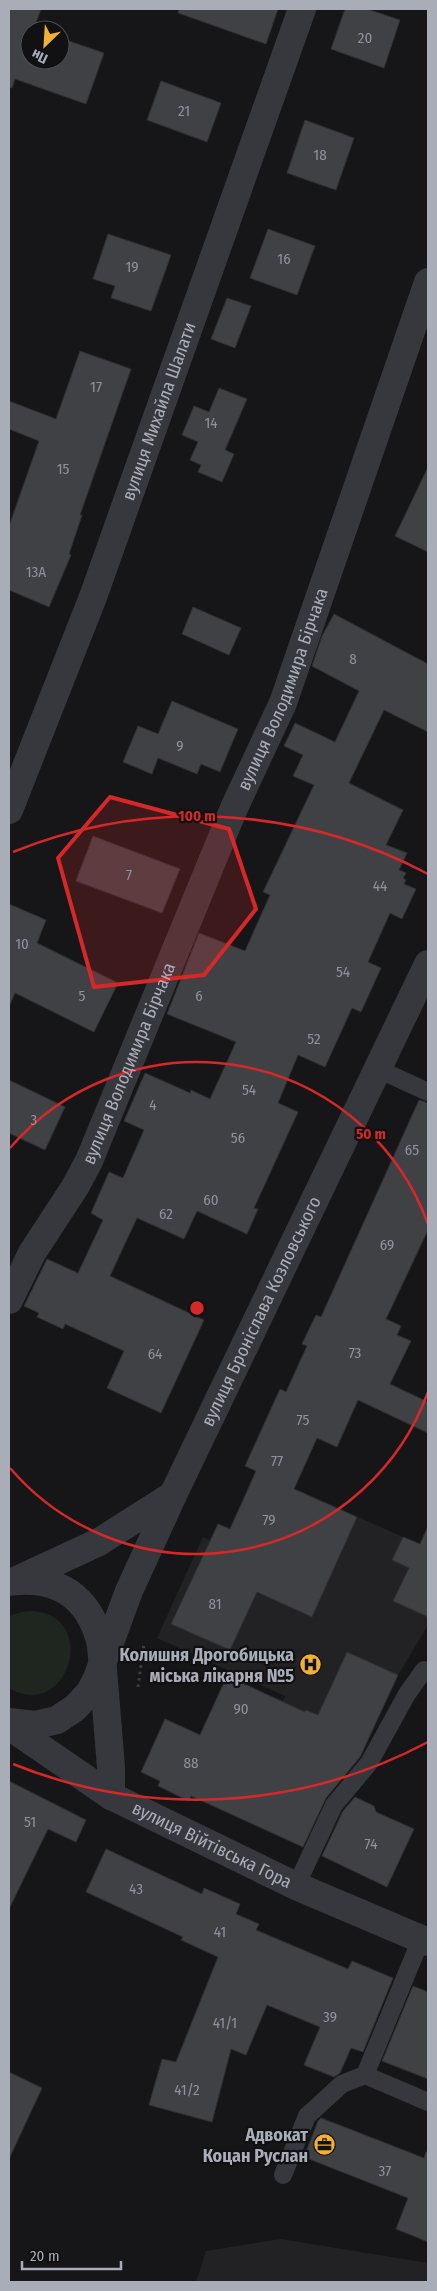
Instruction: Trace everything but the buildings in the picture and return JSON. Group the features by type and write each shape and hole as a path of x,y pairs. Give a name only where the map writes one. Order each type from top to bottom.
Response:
{"street":[{"name":"вулиця Михайла Шалати","path":"9,810 93,597 302,9"},
{"name":"вулиця Володимира Бірчака","path":"9,1300 32,1253 75,1187 88,1160 234,808 283,703 428,282"},
{"name":"вулиця Броніслава Козловського","path":"9,1722 35,1725 57,1720 75,1708 90,1692 129,1591 173,1495 428,964"},
{"path":"10,1582 99,1542 173,1495"},
{"path":"10,1582 33,1580 54,1584 73,1595 88,1610 97,1629 101,1645 111,1767 111,1796"},
{"name":"вулиця Війтівська Гора","path":"9,1726 111,1796 296,1886 425,1941"}],"lane":[{"path":"378,1069 428,1092"},
{"path":"296,1886 334,1805 369,1763 407,1694 424,1670"},
{"path":"283,2175 307,2116 342,2084 365,2075 425,1941"},
{"path":"365,2075 428,2102"}],"path":[{"path":"137,1691 145,1641"}],"highlighted area":[{"path":"110,797 229,829 256,909 204,975 94,987 58,858"}],"shaded area":[{"name":"Колишня Дрогобицька міська лікарня №5","path":"325,1502 403,1537 392,1560 428,1576 428,1625 398,1675 360,1757 346,1750 302,1846 230,1814 285,1696 157,1638 203,1537 291,1577"},
{"path":"31,1611 53,1617 65,1629 70,1646 68,1664 60,1680 47,1691 30,1695 9,1688 9,1616"},
{"path":"281,2239 428,2263 428,2282 196,2282 206,2251"}],"place":[{"name":"Колишня Дрогобицька міська лікарня №5","path":"310,1665"},
{"name":"Адвокат Коцан Руслан","path":"324,2145"}]}
